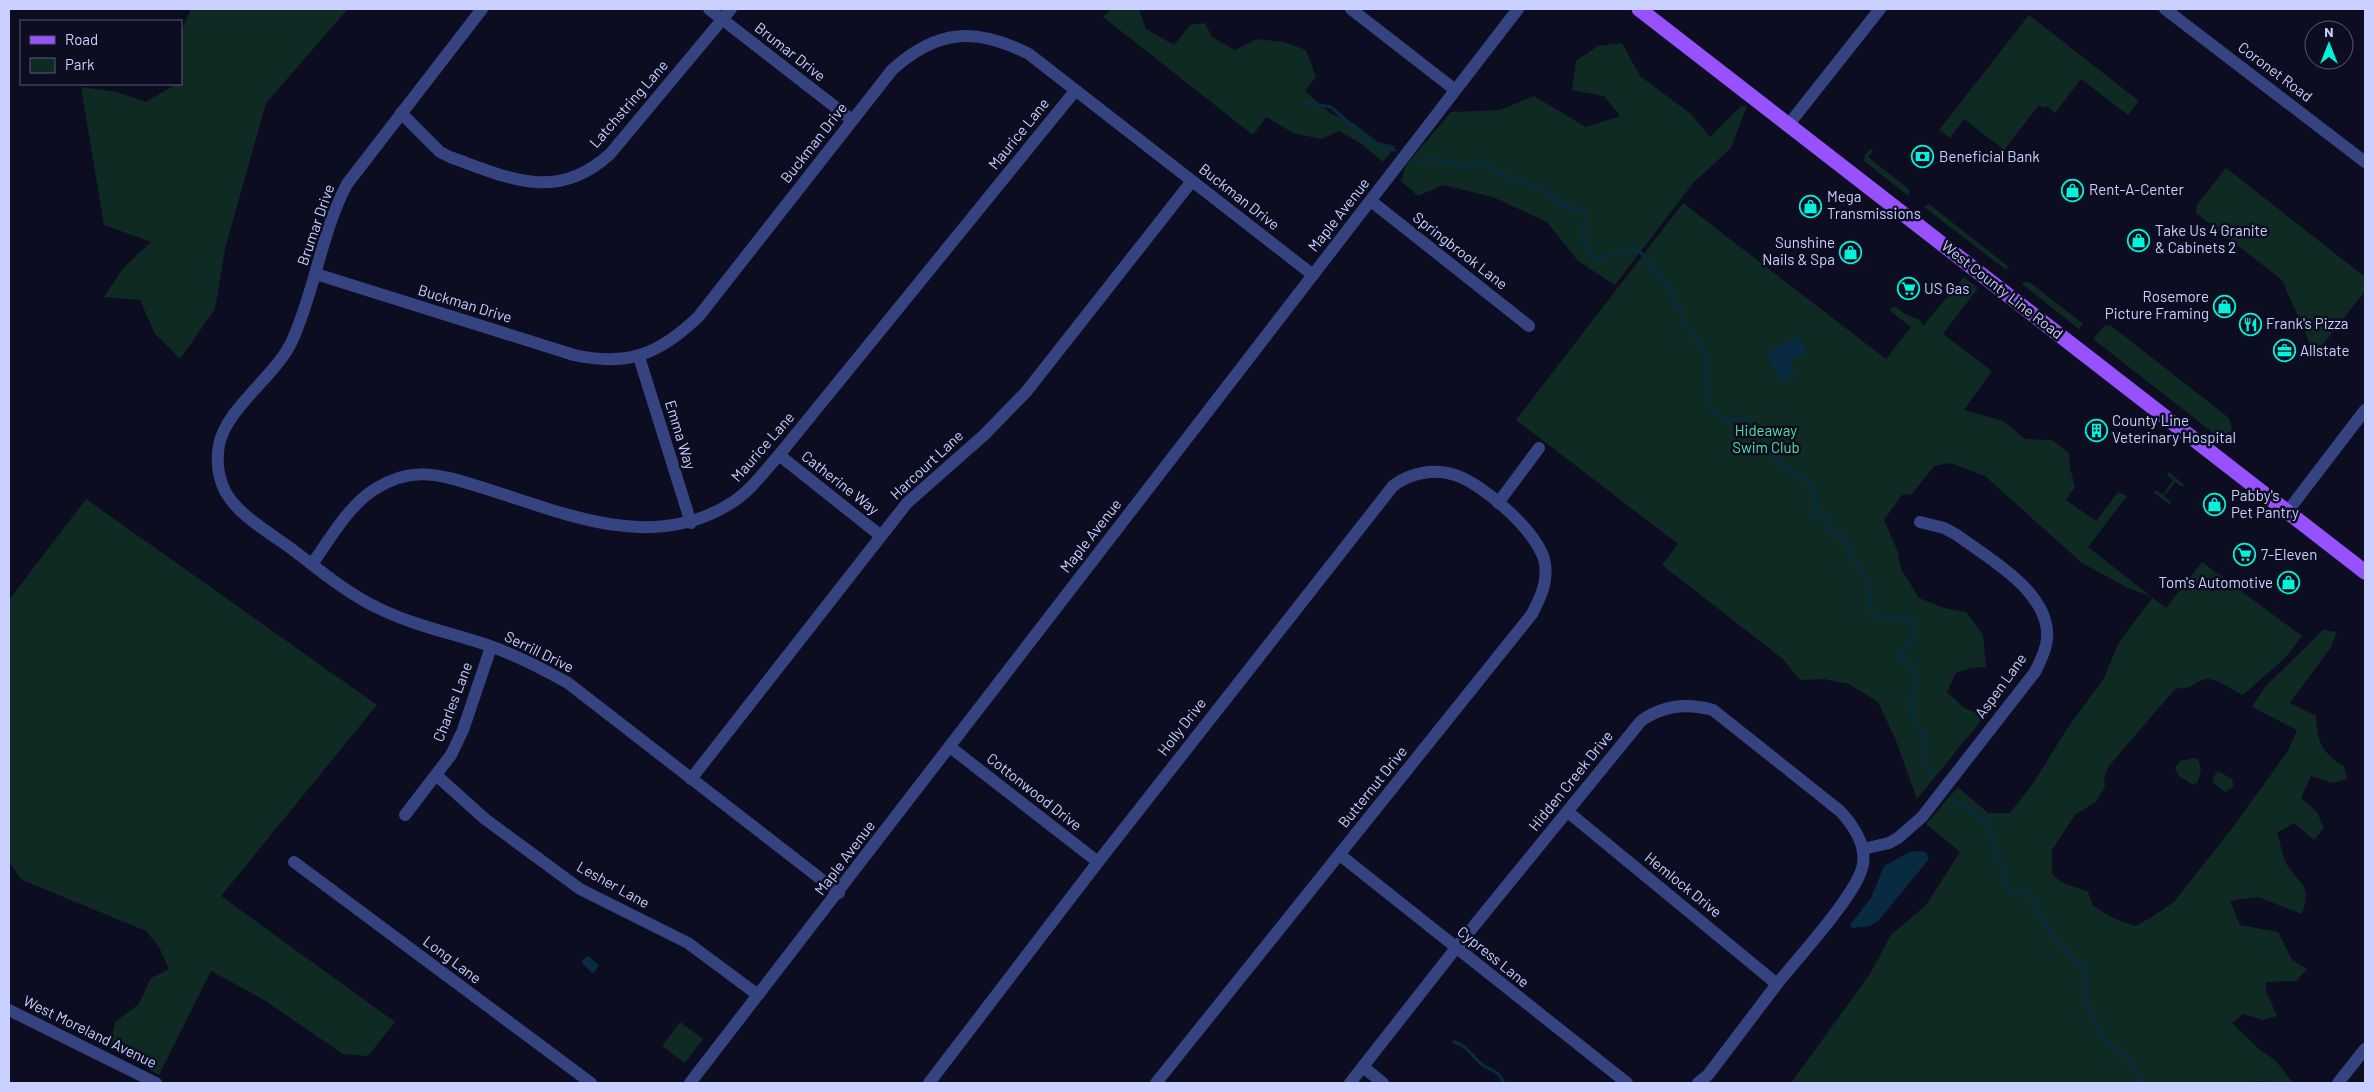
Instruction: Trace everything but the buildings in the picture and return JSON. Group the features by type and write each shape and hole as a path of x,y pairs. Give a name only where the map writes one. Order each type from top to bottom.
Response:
{"main road":[{"name":"West County Line Road","path":"1639,9 2365,572"}],"street":[{"name":"Brumar Drive","path":"217,468 219,446 225,428 286,353 298,328 340,198 347,184 482,9"},
{"name":"Brumar Drive","path":"709,9 852,120"},
{"name":"Latchstring Lane","path":"401,113 440,152 450,157 530,183 567,181 592,169 610,154 731,9"},
{"path":"1351,9 1454,89"},
{"name":"Maple Avenue","path":"690,1083 839,893 1371,201 1454,89 1518,9"},
{"path":"1789,124 1880,9"},
{"name":"Coronet Road","path":"2166,9 2365,162"},
{"name":"Buckman Drive","path":"316,274 574,356 604,360 639,357 670,340 699,316 892,70 909,55 937,41 952,37 983,36 1029,54 1313,275"},
{"name":"Maurice Lane","path":"312,564 364,496 392,481 423,474 438,474 611,525 652,528 673,527 690,523 729,505 747,491 779,455 1075,91"},
{"name":"Harcourt Lane","path":"691,779 907,503 984,435 1026,392 1192,181"},
{"name":"Springbrook Lane","path":"1371,201 1529,326"},
{"name":"Emma Way","path":"639,357 690,523"},
{"path":"2287,512 2365,410"},
{"path":"1498,502 1539,448"},
{"name":"Catherine Way","path":"779,455 881,536"},
{"name":"Serrill Drive","path":"217,468 227,493 242,512 312,564 374,606 524,659 568,683 839,893"},
{"name":"Holly Drive","path":"929,1083 1098,862 1393,486 1410,475 1450,474 1467,480 1498,502"},
{"name":"Butternut Drive","path":"1156,1083 1532,614 1546,578 1542,552 1528,530 1498,502"},
{"name":"Aspen Lane","path":"1863,849 1898,838 1922,817 2034,672 2045,650 2047,639 2040,607 2029,590 1957,535 1944,528 1920,522"},
{"name":"Charles Lane","path":"405,815 450,755 464,730 491,646"},
{"name":"Hidden Creek Drive","path":"1350,1083 1456,948 1641,721 1662,710 1687,705 1713,710 1840,811 1850,822 1863,849"},
{"name":"Cottonwood Drive","path":"950,747 1098,862"},
{"name":"Lesher Lane","path":"436,775 485,819 580,889 688,944 758,995"},
{"name":"Hemlock Drive","path":"1568,812 1777,984"},
{"path":"1698,1083 1708,1075 1777,984 1852,891 1863,865 1863,849"},
{"name":"Cypress Lane","path":"1340,855 1627,1083"},
{"name":"Long Lane","path":"294,862 591,1083"},
{"name":"West Moreland Avenue","path":"9,1010 156,1083"},
{"path":"2338,1083 2365,1049"},
{"path":"1363,1067 1383,1083"}],"green space":[{"path":"191,9 348,9 266,103 225,249 215,309 180,359 155,334 140,300 104,297 124,267 151,242 104,225 81,87 116,92 146,102 174,85 182,85 182,29"},
{"path":"1111,9 1139,9 1146,29 1174,45 1190,25 1205,23 1212,37 1235,50 1257,39 1284,42 1306,50 1316,77 1305,91 1330,113 1355,124 1378,142 1395,146 1383,162 1360,143 1339,131 1321,139 1293,133 1266,117 1253,135 1103,17"},
{"path":"2029,15 2139,101 2128,115 2081,79 2055,113 2046,106 2044,108 2039,105 2004,150 1964,119 1950,138 1939,130"},
{"path":"1622,43 1640,76 1691,114 1710,137 1741,106 1747,106 1731,148 1693,183 1615,285 1578,261 1547,222 1493,197 1443,185 1418,196 1401,181 1406,165 1451,112 1500,110 1534,96 1586,127 1620,116 1604,96 1572,90 1576,61 1598,46"},
{"path":"1871,149 1873,150 1868,157 1910,190 1908,196 1864,161 1865,155"},
{"path":"2226,168 2365,277 2365,291 2315,355 2282,280 2196,213 2197,205"},
{"name":"Hideaway Swim Club","path":"1683,203 1886,359 1911,327 1889,310 1895,306 1905,314 1920,320 1923,326 1964,277 1978,288 1943,334 1992,371 1964,410 2003,421 2025,439 2052,440 2069,453 2070,468 2075,487 2066,500 2096,521 2118,492 2127,496 2088,547 2151,596 2128,588 2082,563 1985,476 1950,463 1934,466 1912,494 1902,495 1884,520 1898,552 1901,569 1919,598 1944,608 1966,612 1983,635 1986,667 1970,668 1956,673 1947,692 1963,707 1984,717 1917,799 1895,738 1878,702 1849,684 1824,679 1800,680 1783,659 1662,565 1678,544 1516,420"},
{"path":"1929,204 2009,267 2006,270 1924,207"},
{"path":"2024,282 2031,283 2083,324 2079,329 2022,284"},
{"path":"2110,325 2229,418 2232,428 2225,442 2093,339 2104,326"},
{"path":"2169,472 2184,485 2183,487 2175,482 2164,496 2171,502 2169,504 2153,492 2156,490 2163,495 2173,480 2167,475"},
{"path":"86,499 377,705 221,896 395,1022 368,1056 343,1054 264,1000 211,971 159,1075 110,1047 115,1022 139,1004 151,978 169,969 159,947 146,931 22,880 9,862 9,600"},
{"path":"2202,562 2302,636 2286,657 2243,695 2210,679 2202,680 2186,688 2176,688 2109,766 2104,778 2105,786 2096,802 2075,815 2052,850 2052,874 2066,884 2088,892 2093,906 2113,918 2135,926 2174,902 2233,827 2288,751 2297,730 2252,707 2264,688 2323,630 2337,632 2331,647 2290,703 2316,716 2319,740 2330,756 2344,766 2347,779 2333,783 2311,776 2301,798 2317,812 2324,828 2314,840 2294,823 2277,833 2286,863 2305,890 2305,904 2302,914 2258,897 2230,901 2240,925 2278,932 2292,960 2307,969 2296,981 2266,982 2266,991 2277,1016 2263,1020 2243,1014 2232,1023 2259,1049 2276,1061 2293,1083 2255,1081 2253,1083 1791,1083 1870,974 1891,935 1926,905 1960,852 1926,824 1958,787 1988,813 2010,813 2034,782 2067,729 2104,678 2119,642 2153,598 2166,608"},
{"path":"2198,759 2201,769 2198,782 2193,785 2178,775 2175,768 2180,761"},
{"path":"2218,771 2232,779 2234,787 2225,792 2213,782 2213,777"},
{"path":"680,1022 703,1039 685,1063 662,1046"}],"water":[{"path":"1798,336 1806,352 1789,362 1796,374 1782,382 1766,353"},
{"path":"1920,851 1926,853 1929,859 1879,920 1870,926 1852,928 1850,925 1871,898 1884,866 1910,852"},
{"path":"588,956 599,965 595,972 592,973 582,963 583,959"}],"waterway":[{"path":"1303,102 1331,107 1371,142 1383,148 1395,150"},
{"path":"1415,162 1434,159 1471,168 1478,162 1485,161 1494,171 1551,194 1560,205 1581,211 1586,216 1583,234 1585,246 1591,255 1597,259 1625,250 1638,250 1665,281 1672,292 1674,303 1680,309 1684,325 1700,343 1705,356 1708,399 1713,412 1729,421 1749,420 1756,425 1773,456 1801,477 1812,488 1816,503 1815,514 1828,520 1832,535 1847,537 1849,554 1871,584 1870,610 1879,617 1908,618 1913,622 1914,635 1899,657 1901,661 1910,663 1915,677 1916,686 1911,700 1918,726 1927,739 1923,753 1931,776"},
{"path":"1955,800 1988,824 2009,891 2021,891 2031,897 2049,932 2085,970 2088,978 2084,993 2092,1018 2104,1039 2131,1061 2142,1083"},
{"path":"1454,1042 1463,1046 1484,1066 1496,1072 1504,1083"}],"place":[{"name":"Beneficial Bank","path":"1923,157"},
{"name":"Rent-A-Center","path":"2073,190"},
{"name":"Mega Transmissions","path":"1811,206"},
{"name":"Take Us 4 Granite & Cabinets 2","path":"2139,240"},
{"name":"Sunshine Nails & Spa","path":"1851,252"},
{"name":"US Gas","path":"1908,289"},
{"name":"Rosemore Picture Framing","path":"2225,306"},
{"name":"Frank's Pizza","path":"2250,324"},
{"name":"Allstate","path":"2284,351"},
{"name":"County Line Veterinary Hospital","path":"2096,430"},
{"name":"Pabby's Pet Pantry","path":"2215,505"},
{"name":"7-Eleven","path":"2245,555"},
{"name":"Tom's Automotive","path":"2289,583"}]}
